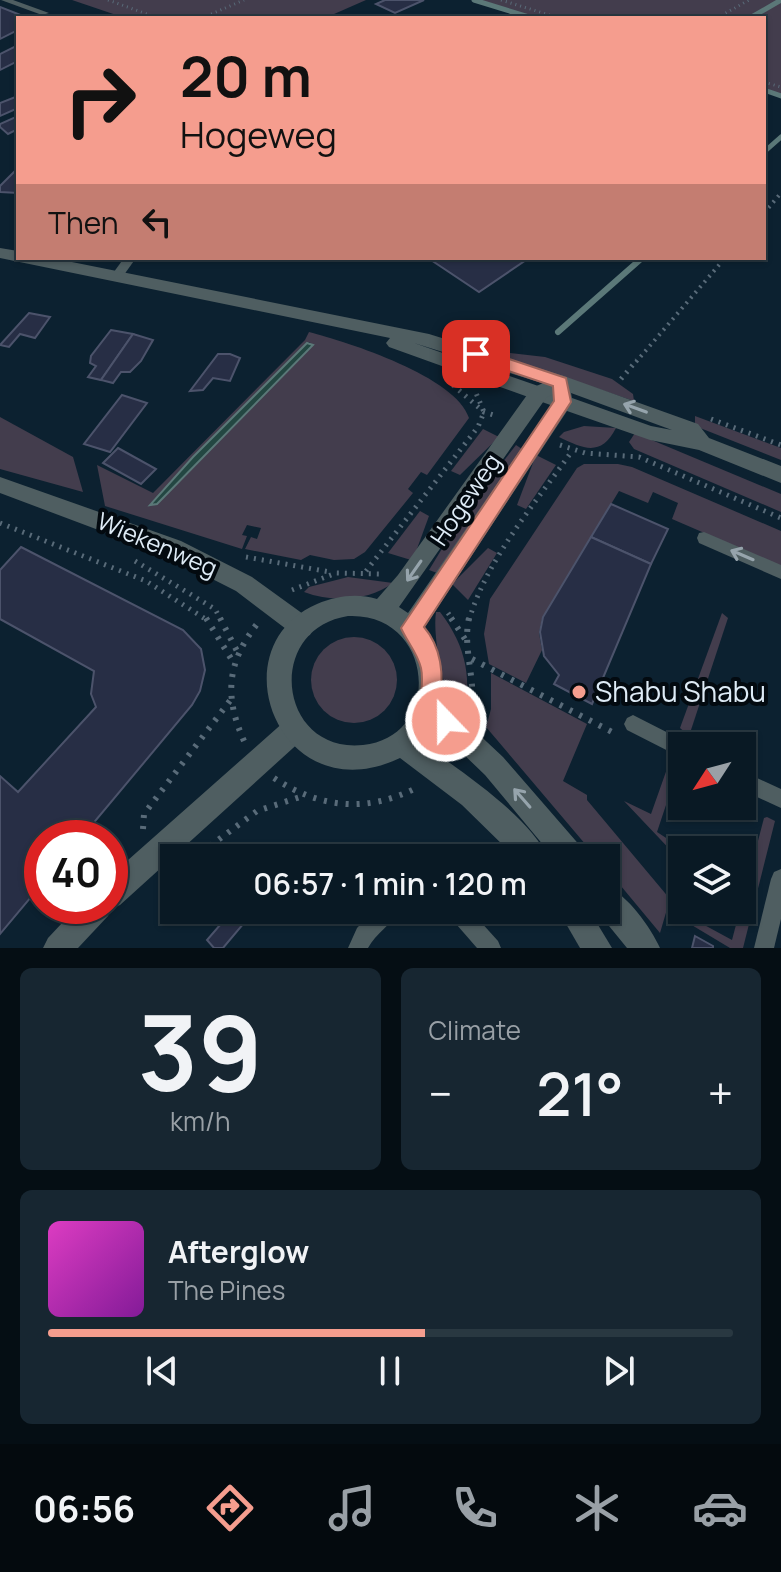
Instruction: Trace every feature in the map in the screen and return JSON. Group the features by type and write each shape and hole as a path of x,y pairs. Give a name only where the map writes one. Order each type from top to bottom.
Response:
{"street":[{"path":"61,261 117,276 429,340 562,392 650,433 702,443 781,475"},
{"path":"335,321 539,393"},
{"name":"Hogeweg","path":"382,610 406,582 539,393 562,392 541,436 411,628"},
{"name":"Wiekenweg","path":"0,485 173,548 244,584 302,627"},
{"path":"340,608 382,610 411,628 422,640 433,671 429,704 418,725 400,743 373,754 344,757 325,752 294,730 282,710 277,688 284,655 302,627 316,617 340,608"},
{"path":"429,704 494,766 560,844"},
{"path":"128,879 294,730"},
{"path":"400,743 438,770 523,844"},
{"path":"620,917 645,948"},
{"path":"58,948 81,924"},
{"path":"581,924 597,948"}],"lane":[{"path":"5,0 45,13"},
{"path":"117,276 129,260"},
{"path":"704,538 781,572"},
{"path":"630,732 668,744"},
{"path":"756,787 781,799"},
{"path":"764,948 781,879"},
{"path":"358,948 364,935 375,924"},
{"path":"470,924 491,948"}],"path":[{"path":"108,0 152,16"},
{"path":"207,16 244,0"},
{"path":"501,0 553,16"},
{"path":"721,16 749,0"},
{"path":"766,211 781,193"},
{"path":"621,379 723,260"},
{"path":"366,571 436,486 478,427 484,412 517,425"},
{"path":"541,436 572,451 639,457 781,518"},
{"path":"465,639 475,596 512,535 572,451"},
{"path":"0,531 4,524 146,581 205,617 235,665"},
{"path":"129,557 215,609 237,651"},
{"path":"406,582 366,571 331,573 296,587 271,603 237,651 232,698 234,722 255,763 300,797 336,805 375,804 415,789 438,770"},
{"path":"432,597 456,622 472,659 474,695 462,738"},
{"path":"472,659 630,732"},
{"path":"142,866 144,814 232,698"},
{"path":"213,844 257,811 300,797"}],"shaded area":[{"path":"72,0 366,0 330,16 119,16"},
{"path":"476,0 781,0 781,96 766,92 766,16 528,16"},
{"path":"309,332 399,363 444,389 460,403 469,418 427,475 421,472 408,489 413,493 365,552 354,559 334,560 310,555 301,560 245,549 251,537 257,539 261,528 247,525 242,535 247,536 242,549 105,506 97,465 153,493 305,340","holes":["309,342 313,345 157,504 151,505 193,457"]},
{"path":"307,343 313,345 157,504 150,505 193,457"},
{"path":"483,350 545,357 612,379 633,394 634,401"},
{"path":"695,416 781,448 781,460 695,426"},
{"path":"0,417 73,457 83,492 0,469"},
{"path":"584,426 616,428 598,447 576,445 559,437 564,432"},
{"path":"483,429 499,437 460,475 451,471"},
{"path":"635,433 781,494 781,512 634,449 629,442"},
{"path":"516,445 522,449 437,573 429,570 465,511"},
{"path":"536,455 556,465 526,509 517,505"},
{"path":"584,464 632,467 781,531 781,566 672,519 678,503 653,492 648,503 619,491 542,619 539,633 542,650 526,683 489,664 484,634 490,599 577,468"},
{"path":"420,511 429,516 414,557 411,560 388,553"},
{"path":"488,548 497,553 468,600 452,584"},
{"path":"348,577 393,583 362,597 338,599 304,592 309,587"},
{"path":"436,612 440,612 449,625 462,651 467,693 462,724 450,702 441,670"},
{"path":"722,613 728,618 690,732 680,728"},
{"path":"354,637 378,644 390,656 397,680 390,704 378,716 354,723 330,716 318,704 311,680 318,656 330,644"},
{"path":"491,673 587,724 563,781 587,795 587,800 668,897 660,933 620,885 620,844 585,844 486,727 491,709"},
{"path":"668,766 668,799 657,832 668,839 668,847 624,801 651,814"},
{"path":"764,818 775,821 756,896 756,848"},
{"path":"690,924 703,924 732,940 736,924 749,924 743,948 730,948"}],"building":[{"path":"385,0 424,0 395,13 376,4"},
{"path":"0,7 23,16 16,16 16,31 0,39"},
{"path":"16,46 16,62 0,70 0,54"},
{"path":"16,97 16,109 0,116 0,103"},
{"path":"16,117 16,130 8,134 0,124"},
{"path":"16,170 16,193 0,192 0,186"},
{"path":"431,260 526,260 479,292"},
{"path":"29,313 50,317 35,338 20,334 9,347 0,345"},
{"path":"111,330 133,334 101,380 88,377 96,366 90,363 91,356"},
{"path":"133,334 153,340 141,361 130,372 121,372 113,383 101,380"},
{"path":"218,354 240,358 230,381 213,378 203,390 190,391"},
{"path":"122,395 147,403 110,452 84,444"},
{"path":"118,448 156,469 141,484 103,463"},
{"path":"611,504 668,529 651,564 591,537"},
{"path":"591,537 651,564 592,704 554,684 559,675 544,656 540,632 543,617"},
{"path":"21,547 183,630 201,649 205,670 200,691 192,705 96,820 24,820 24,905 0,934 0,776 18,792 96,707 91,694 94,671 0,619 0,570"},
{"path":"221,924 243,924 223,948 214,948 207,940"},
{"path":"695,936 713,946 713,948 692,948"}],"waterway":[{"path":"474,0 526,16"},
{"path":"753,16 781,0"},
{"path":"766,91 781,96"},
{"path":"766,150 781,137"},
{"path":"558,332 640,260"}],"place":[{"name":"Shabu Shabu","path":"579,692"}],"route":[{"path":"446,721 429,704 433,671 422,640 411,628 563,402 561,382 476,354"}]}
